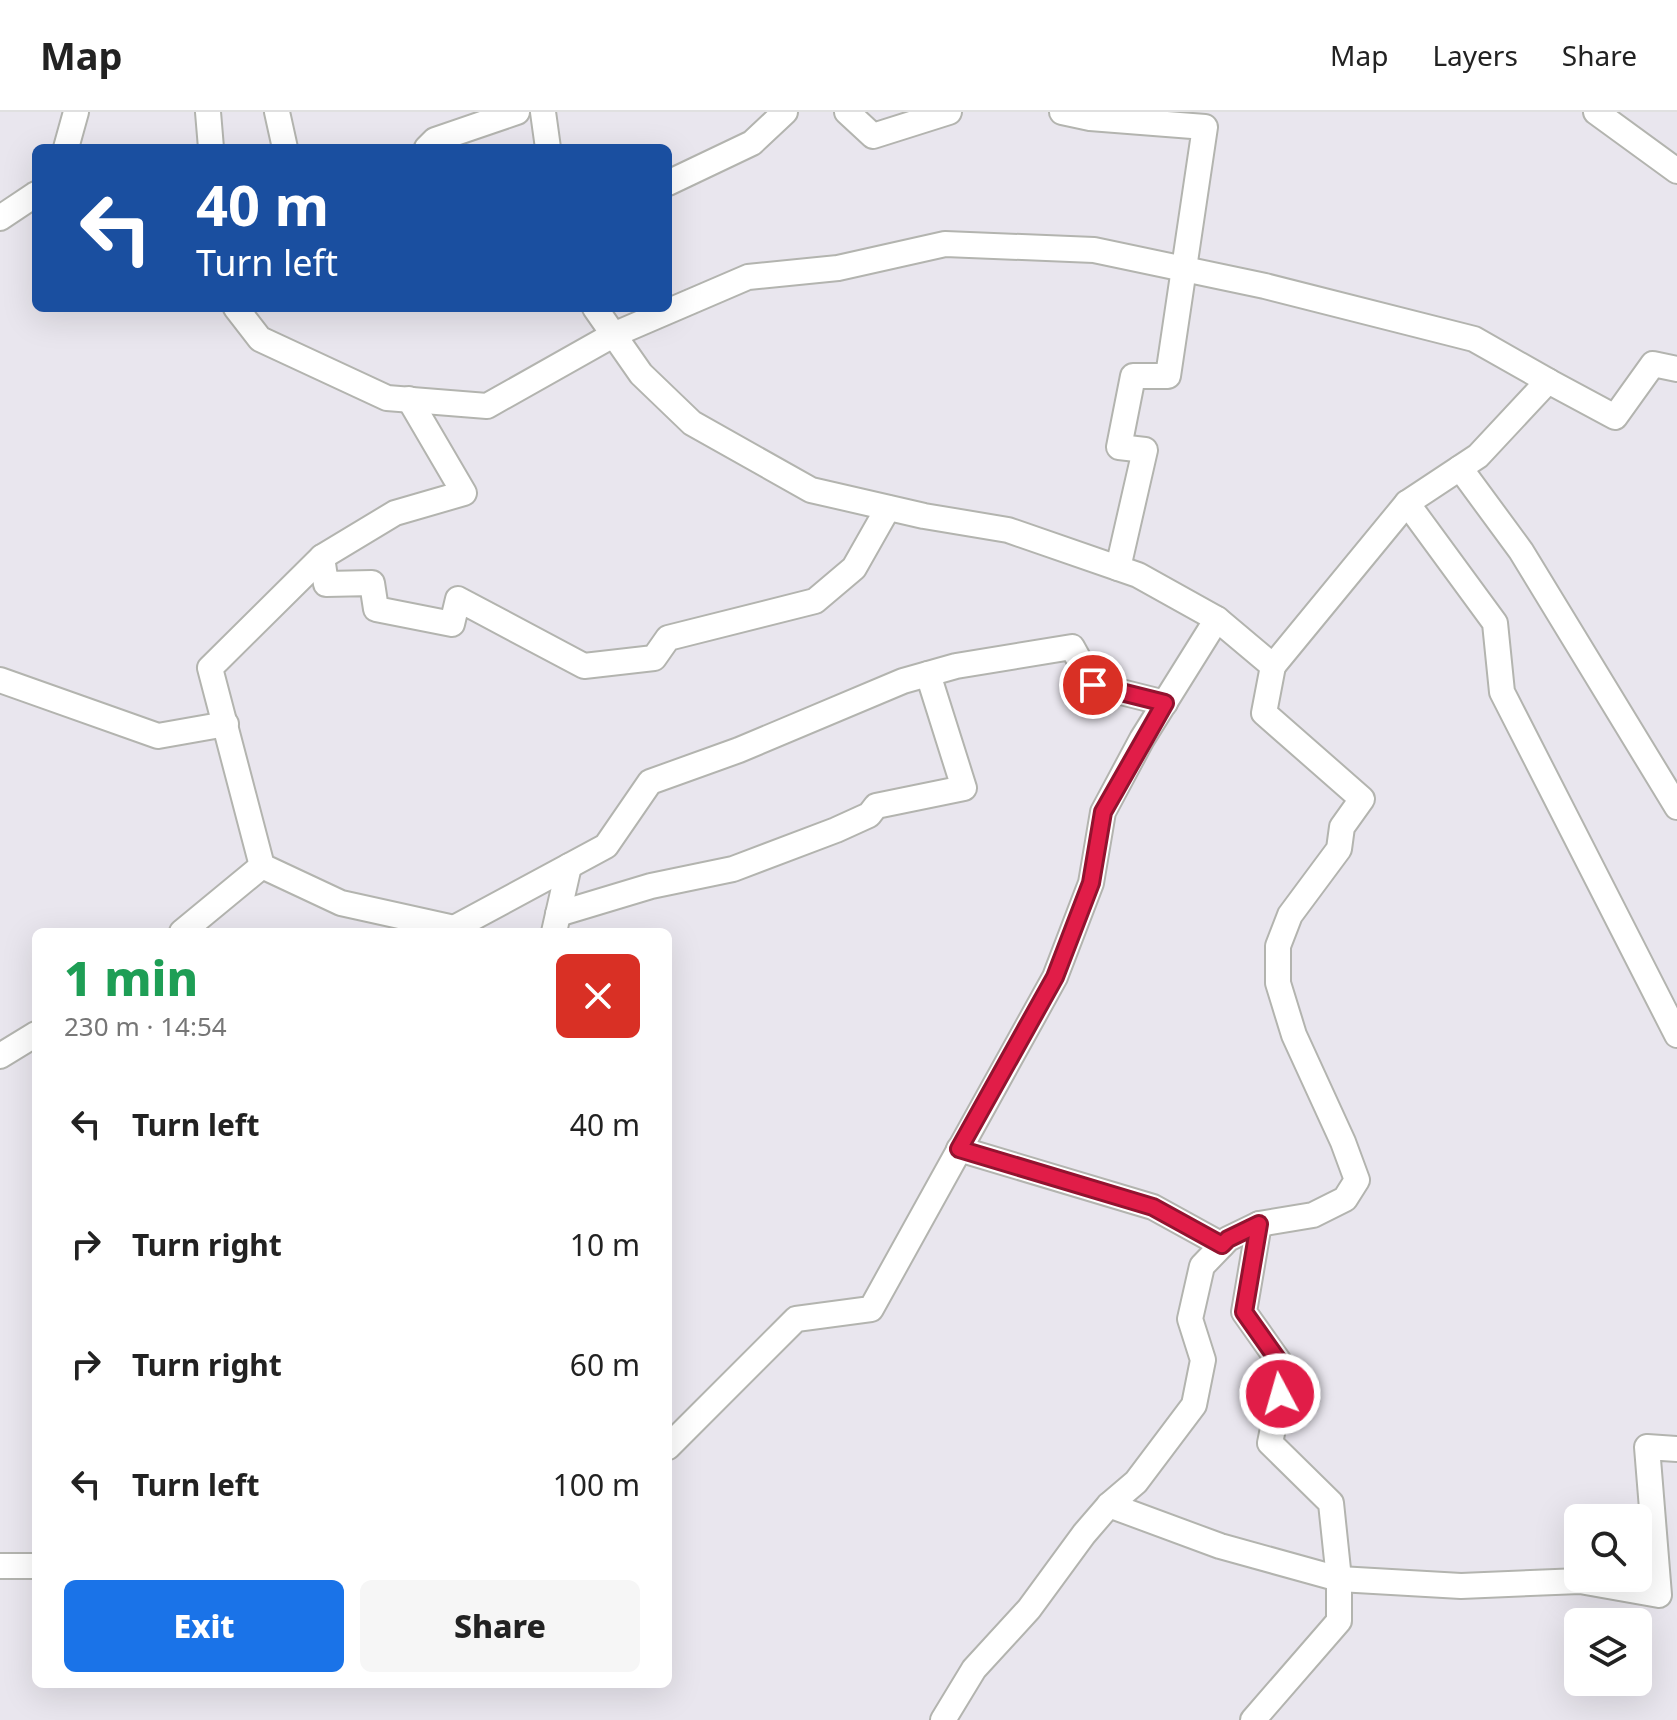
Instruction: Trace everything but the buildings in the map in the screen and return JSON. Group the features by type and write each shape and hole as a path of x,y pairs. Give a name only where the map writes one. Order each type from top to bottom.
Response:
{"street":[{"path":"67,144 76,112"},
{"path":"208,112 211,144"},
{"path":"277,112 284,144"},
{"path":"431,144 517,112"},
{"path":"543,112 547,144"},
{"path":"672,181 752,143 785,112"},
{"path":"847,112 873,136 949,112"},
{"path":"1062,112 1090,118 1205,127 1168,376 1133,376 1119,447 1145,450 1118,568"},
{"path":"1596,112 1677,171"},
{"path":"0,218 32,197"},
{"path":"672,310 748,277 838,268 945,244 1094,250 1265,286 1474,339 1615,417 1653,364 1677,369"},
{"path":"239,312 260,339 387,398 487,406 613,335 667,312"},
{"path":"598,312 641,374 692,423 811,490 1008,530 1138,575 1217,619 1273,666"},
{"path":"943,1720 974,1669 1029,1609 1109,1505 1136,1482 1194,1405 1203,1360 1190,1319 1202,1266 1228,1239 1259,1224 1313,1215 1345,1199 1357,1180 1294,1035 1278,983 1278,946 1290,915 1339,849 1342,827 1362,799 1264,713 1273,666 1407,503 1478,456 1548,381"},
{"path":"262,866 210,668 322,557 395,513 464,493 409,399"},
{"path":"1460,468 1521,551 1677,807"},
{"path":"1407,503 1495,623 1502,692 1677,1035"},
{"path":"322,557 326,584 372,583 376,609 452,624 458,599 584,666 654,658 668,638 815,601 854,568 888,508"},
{"path":"672,1443 796,1319 871,1309 1055,977 1091,883 1103,812 1217,619"},
{"path":"262,866 341,903 454,928 606,846 650,782 739,750 903,681 956,666 1072,647 1093,685 1165,703"},
{"path":"556,923 651,886 733,869 847,825 869,815 876,806 964,788 928,674"},
{"path":"0,680 158,736 226,724"},
{"path":"187,928 262,866"},
{"path":"556,923 569,866"},
{"path":"0,1056 32,1036"},
{"path":"959,1149 1153,1207 1222,1245"},
{"path":"1253,1720 1339,1621 1339,1579 1331,1503 1270,1443 1285,1370 1244,1312 1259,1224"},
{"path":"1109,1505 1220,1546 1339,1579 1461,1586 1580,1581 1659,1595 1647,1447 1677,1449"},
{"path":"0,1566 32,1566"}],"route":[{"path":"1093,685 1165,703 1103,812 1091,883 1055,977 959,1149 1153,1207 1222,1245 1259,1224 1244,1312 1285,1370 1280,1394"}]}
